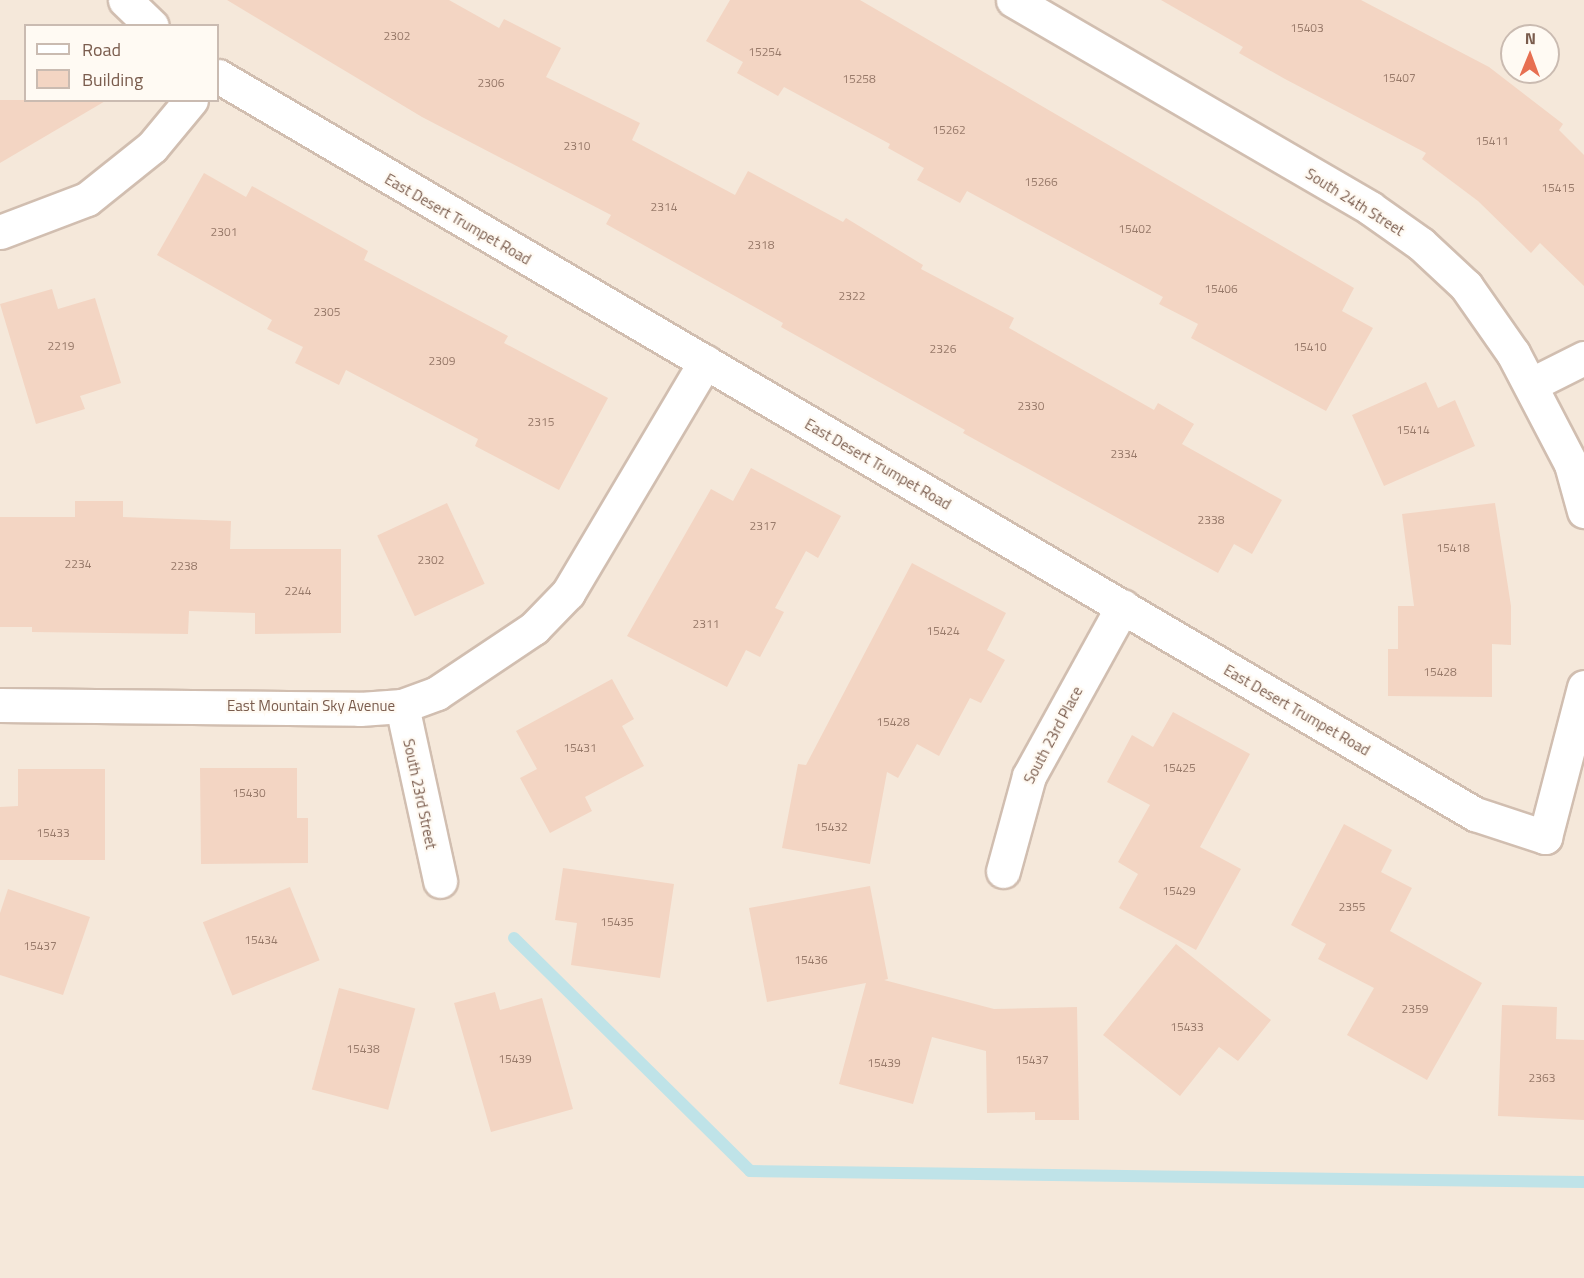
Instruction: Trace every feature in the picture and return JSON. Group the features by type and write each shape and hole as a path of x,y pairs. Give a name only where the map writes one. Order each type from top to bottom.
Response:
{"street":[{"path":"125,0 150,24"},
{"name":"South 24th Street","path":"1013,0 1370,208 1421,244 1466,286 1532,384 1571,464 1584,511"},
{"name":"East Desert Trumpet Road","path":"219,77 1475,814 1545,837 1584,687"},
{"path":"0,232 87,199 152,147 189,102"},
{"path":"1532,384 1584,358"},
{"name":"East Mountain Sky Avenue","path":"0,705 402,706 486,664 568,593 705,362"},
{"name":"South 23rd Place","path":"1003,871 1029,776 1123,606"},
{"name":"South 23rd Street","path":"402,706 440,881"}],"shaded area":[{"path":"0,0 1584,0 1584,1278 0,1278"}],"building":[{"path":"227,0 449,0 499,28 504,19 561,48 546,77 640,123 632,140 735,195 748,171 843,222 846,218 923,265 921,269 1014,318 1009,328 1154,410 1158,403 1194,424 1182,444 1282,500 1252,554 1234,544 1218,573 963,433 965,430 781,327 783,323 606,224 611,215 422,117"},
{"path":"730,0 860,0 1354,288 1342,311 1373,328 1326,411 1191,338 1198,324 1159,304 1163,297 967,191 960,203 917,180 924,168 888,148 890,144 784,87 778,96 737,73 743,62 706,41"},
{"path":"1161,0 1361,0 1489,67 1500,75 1500,84 1511,84 1563,124 1559,130 1584,155 1584,286 1540,243 1531,253 1478,201 1422,159 1426,153 1239,53 1243,47"},
{"path":"0,100 104,102 0,163"},
{"path":"204,173 246,197 252,186 368,251 364,260 508,336 504,343 608,398 559,490 475,446 478,439 346,370 339,385 295,363 303,347 267,329 272,320 157,255"},
{"path":"52,289 58,309 95,298 121,383 80,396 85,409 36,424 0,304"},
{"path":"1426,382 1438,408 1455,400 1475,446 1384,486 1352,415"},
{"path":"751,468 841,516 818,558 806,551 775,608 784,612 760,657 746,650 727,687 627,636 711,489 733,501"},
{"path":"75,501 123,501 123,517 231,521 230,549 341,549 341,633 255,634 255,613 189,611 188,634 32,632 32,627 0,627 0,517 75,517"},
{"path":"447,503 485,584 415,616 377,536"},
{"path":"1495,503 1511,606 1511,645 1492,644 1492,697 1388,696 1388,649 1398,649 1398,606 1414,606 1402,514"},
{"path":"912,563 1006,613 987,650 1005,660 981,703 970,698 939,756 917,744 898,778 887,772 870,864 782,848 798,764 806,765"},
{"path":"612,679 634,719 622,726 644,766 585,797 592,811 550,833 520,778 537,769 516,731"},
{"path":"1173,712 1250,754 1200,847 1241,869 1196,950 1119,908 1138,874 1118,862 1150,805 1107,782 1132,735 1153,747"},
{"path":"200,768 297,768 297,818 308,818 308,863 201,864"},
{"path":"18,769 105,769 105,860 0,860 0,807 18,806"},
{"path":"1344,824 1392,850 1381,872 1412,888 1390,931 1482,983 1427,1080 1347,1035 1374,988 1318,959 1326,944 1291,925"},
{"path":"563,868 674,884 660,978 571,965 577,923 555,920"},
{"path":"870,886 888,979 884,980 994,1009 1077,1007 1079,1120 1035,1120 1035,1112 987,1113 986,1051 932,1037 913,1104 839,1084 866,983 767,1002 749,908"},
{"path":"290,887 320,960 232,995 203,922"},
{"path":"8,889 90,917 63,995 0,975 0,913"},
{"path":"1176,944 1271,1020 1238,1061 1219,1047 1180,1096 1103,1035"},
{"path":"339,988 415,1008 388,1110 312,1089"},
{"path":"495,992 500,1010 542,998 573,1109 491,1132 454,1003"},
{"path":"1502,1005 1557,1007 1556,1039 1584,1040 1584,1120 1498,1116"}],"waterway":[{"path":"514,938 750,1171 1584,1182"}]}
